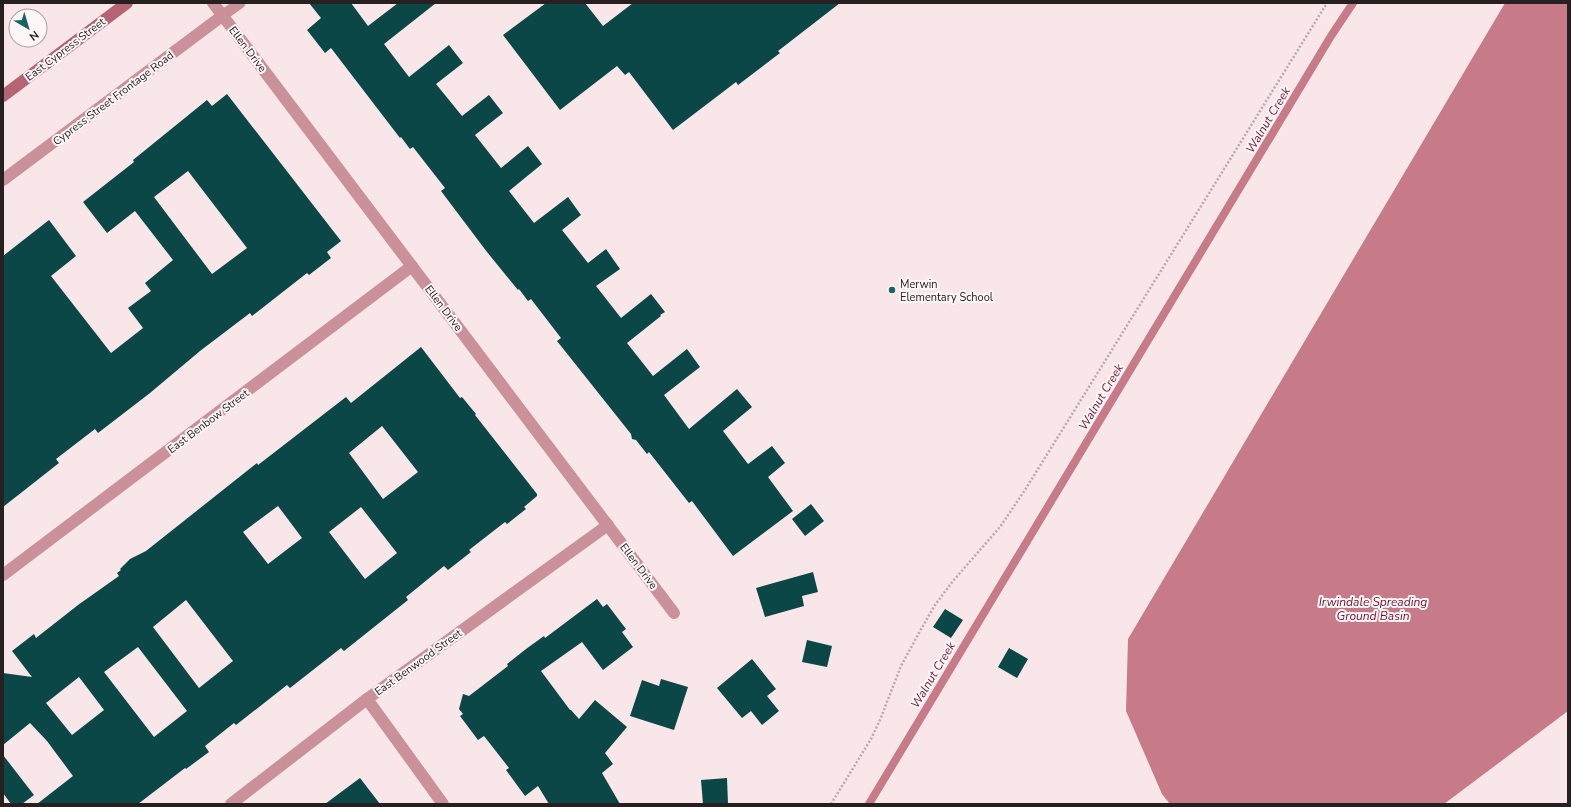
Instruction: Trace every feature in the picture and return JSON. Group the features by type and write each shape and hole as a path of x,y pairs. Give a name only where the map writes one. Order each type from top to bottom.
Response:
{"main road":[{"name":"East Cypress Street","path":"3,96 127,3"}],"street":[{"name":"Ellen Drive","path":"213,3 674,612"},
{"name":"Cypress Street Frontage Road","path":"3,180 222,16"},
{"name":"East Benbow Street","path":"3,575 412,266"},
{"name":"East Benwood Street","path":"231,804 367,699 608,525"},
{"path":"367,699 444,804"}],"lane":[{"path":"222,16 240,3"}],"path":[{"path":"831,804 871,739 886,707 901,666 931,611 953,581 1000,527 1025,490 1327,3"}],"water":[{"name":"Irwindale Spreading Ground Basin","path":"1505,3 1568,3 1568,711 1444,804 1170,804 1162,794 1126,711 1128,639"}],"building":[{"path":"309,3 351,3 368,26 398,3 436,3 384,44 409,77 449,45 463,63 436,84 462,116 489,95 503,113 475,135 501,168 528,146 542,164 509,191 534,223 568,197 581,215 562,230 588,263 606,249 620,269 596,286 621,318 651,294 665,312 627,343 653,376 687,349 700,367 664,395 689,429 737,389 752,407 723,431 748,464 772,446 785,463 768,477 793,511 733,556 692,501 689,503 649,452 647,454 636,440 632,439 631,434 557,341 561,338 531,299 528,301 519,289 518,290 441,191 445,188 413,147 410,149 401,137 400,138 331,48 325,53 307,30 321,18"},
{"path":"546,3 585,3 603,26 633,3 840,3 778,51 780,53 738,85 736,82 673,130 629,72 625,75 617,66 560,110 503,35"},
{"path":"227,94 341,241 327,252 331,258 309,275 307,273 252,316 250,313 98,433 95,429 56,459 59,463 3,507 3,256 49,220 76,256 51,276 111,353 143,328 128,308 151,291 145,283 173,260 135,211 107,233 83,202 134,162 133,160 207,100 212,106","holes":["188,171 247,248 212,274 154,197"]},
{"path":"421,347 460,398 462,397 476,414 475,415 537,494 537,496 524,507 526,509 507,524 505,522 469,550 471,552 448,570 444,566 406,597 408,600 344,651 341,648 290,688 287,685 236,725 234,723 205,746 209,752 186,769 185,768 138,804 37,804 73,776 47,741 30,723 3,745 3,673 32,677 12,651 34,634 36,638 78,605 119,576 117,573 130,559 146,551 257,463 258,465 346,397 351,403","holes":["382,426 418,472 383,499 349,453","278,506 302,538 268,564 243,532","361,507 397,553 365,579 329,532","186,600 233,661 199,688 153,627","138,647 187,711 154,737 104,672","79,677 104,710 72,735 46,703"]},
{"path":"811,504 824,521 805,536 792,519"},
{"path":"813,572 818,592 802,596 804,606 765,617 756,588"},
{"path":"597,599 603,607 607,604 626,629 622,632 633,647 603,670 582,642 541,671 570,710 579,719 595,700 627,727 605,753 613,764 602,773 620,804 549,804 538,786 525,796 506,770 509,768 484,736 478,740 460,716 463,714 459,709 463,694 469,696 508,666 507,664 526,649 544,636 545,638"},
{"path":"945,609 963,620 951,638 933,627"},
{"path":"807,640 832,646 827,667 802,662"},
{"path":"1009,648 1028,659 1017,678 998,667"},
{"path":"752,659 776,689 767,696 779,711 762,725 751,711 742,718 717,688"},
{"path":"661,679 688,687 674,730 630,716 642,680 659,686"},
{"path":"3,755 34,795 22,804 11,804 3,793"},
{"path":"360,778 380,804 325,804"},
{"path":"727,778 728,804 703,804 701,780"}],"waterway":[{"name":"Walnut Creek","path":"869,804 1331,36 1353,3"}],"place":[{"name":"Merwin Elementary School","path":"892,290"}]}
